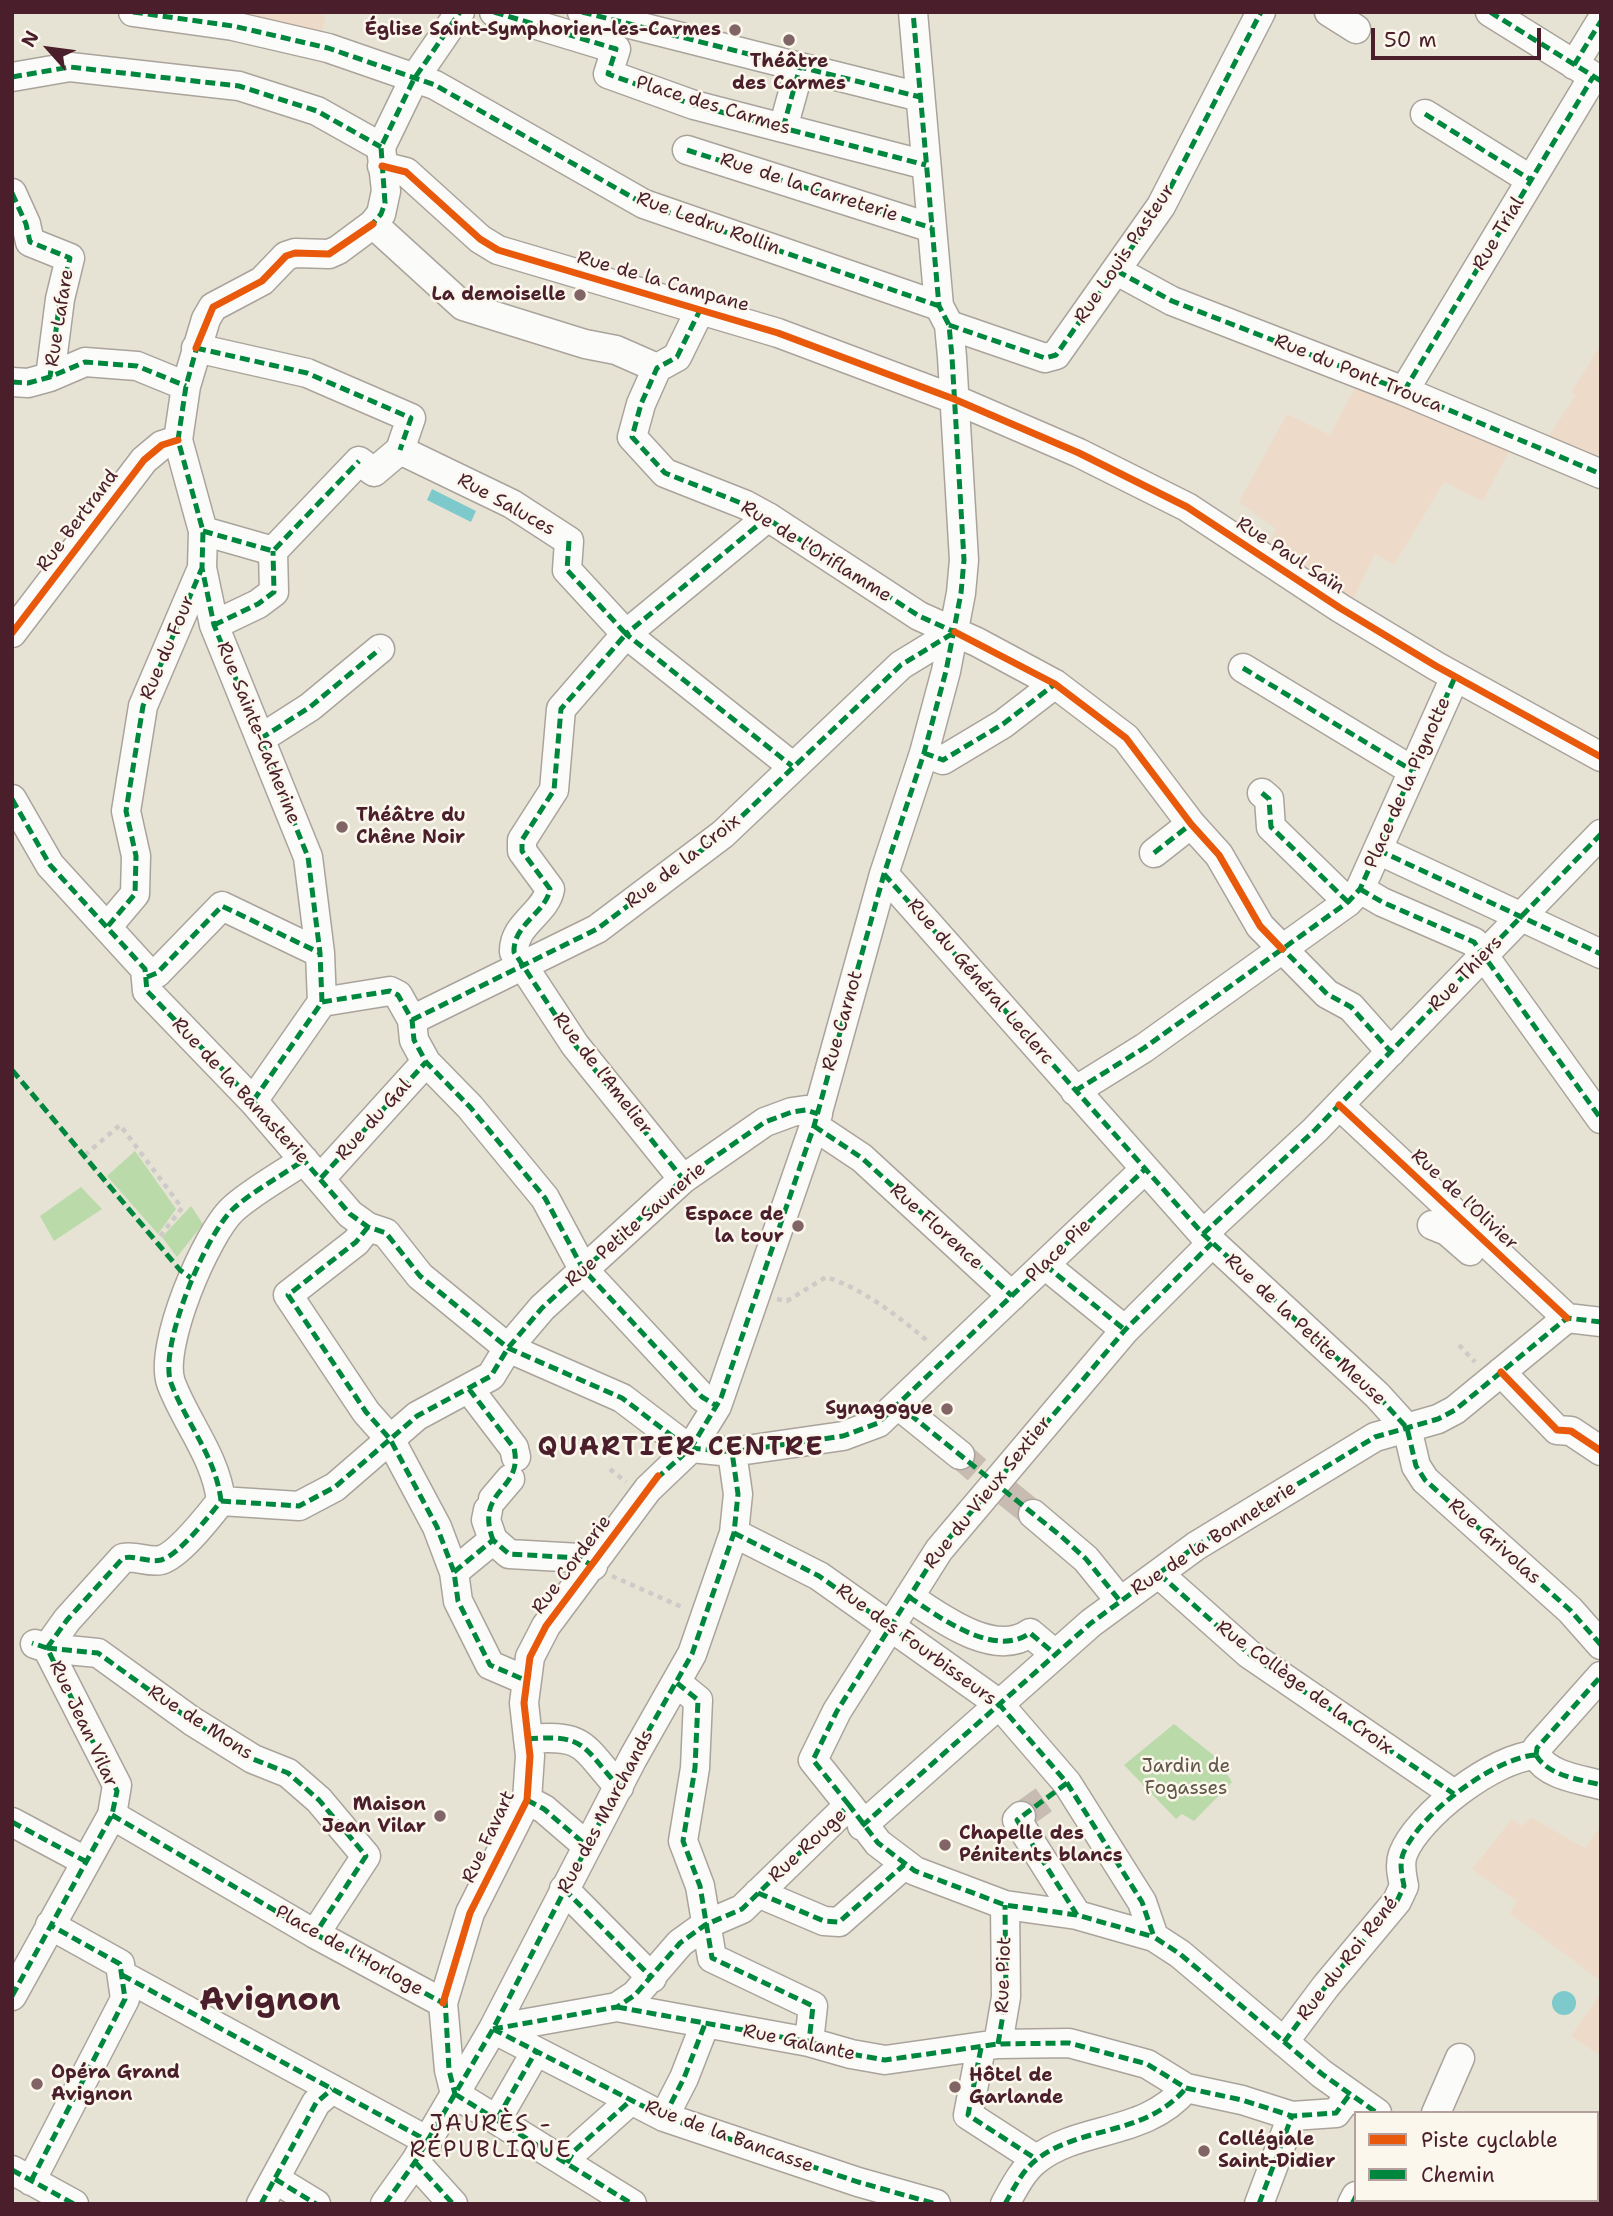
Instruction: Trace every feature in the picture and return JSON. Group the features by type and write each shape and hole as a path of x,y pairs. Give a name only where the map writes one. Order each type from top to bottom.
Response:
{"street":[{"name":"Rue Ledru Rollin","path":"133,12 233,26 328,48 435,85 645,204 944,316"},
{"path":"460,12 414,79 382,156 385,203 379,230 463,306 585,344 616,350 657,368"},
{"name":"Place des Carmes","path":"494,12 616,49 608,74 694,105 926,164"},
{"path":"582,12 920,97"},
{"name":"Rue de la Carreterie","path":"914,12 932,228 954,399"},
{"name":"Rue Louis Pasteur","path":"944,316 1045,358 1056,355 1161,206 1261,12"},
{"path":"1490,12 1589,74"},
{"name":"Rue Trial","path":"1404,391 1531,180 1589,74 1601,21"},
{"name":"Rue de la Campane","path":"12,77 70,67 239,86 278,96 317,111 406,172 480,239 498,250 778,333 954,399"},
{"path":"783,128 800,67"},
{"path":"1426,114 1531,180"},
{"name":"Rue de la Carreterie","path":"687,150 932,228"},
{"name":"Rue Lafare","path":"12,193 26,224 30,242 70,258 60,299 50,377"},
{"name":"Rue Sainte-Catherine","path":"321,1002 320,953 308,858 214,625 202,569 202,531 178,440 186,386 196,348 214,307 262,281 286,257 295,253 329,254 379,230"},
{"name":"Rue du Pont Trouca","path":"1117,271 1172,301 1404,391 1601,474"},
{"name":"Rue de l'Oriflamme","path":"701,308 677,357 657,368 641,404 632,437 665,473 746,505 768,517 919,616 1055,684 1126,738 1191,824 1219,855 1260,926 1327,994 1351,1007 1391,1052"},
{"path":"196,348 307,373 411,418 400,450 374,472 359,461 273,551 274,592 258,604 214,625"},
{"path":"12,382 28,383 50,377 85,362 137,366 186,386"},
{"name":"Rue Carnot","path":"691,1448 717,1406 816,1120 884,874 924,753 955,632 964,561 954,399"},
{"name":"Rue Paul Saïn","path":"954,399 1079,453 1187,507 1340,608 1455,677 1601,757"},
{"name":"Rue Bertrand","path":"12,633 144,460 162,445 178,440"},
{"name":"Rue Saluces","path":"400,450 512,504 569,541 567,569 626,634 792,766"},
{"path":"535,962 514,952 514,943 523,925 549,896 550,889 522,851 522,841 554,790 561,709 626,634 768,517"},
{"path":"202,531 273,551"},
{"name":"Rue du Four","path":"108,926 135,894 136,856 126,811 143,706 202,569"},
{"name":"Rue de la Croix","path":"412,1020 535,962 597,929 723,834 901,665 955,632"},
{"path":"260,739 310,707 380,649"},
{"path":"1243,668 1413,771"},
{"name":"Place de la Pignotte","path":"1354,895 1378,850 1455,677"},
{"path":"924,753 943,760 1003,724 1055,684"},
{"path":"1262,793 1269,799 1271,827 1354,895 1382,902 1474,942 1601,1119"},
{"name":"Rue de la Banasterie","path":"12,799 50,865 145,969 147,991 253,1101 350,1214 368,1227 386,1233 420,1276 508,1348 622,1398 667,1435 691,1448"},
{"path":"1154,853 1191,824"},
{"name":"Rue Thiers","path":"1335,1110 1601,834"},
{"path":"1378,850 1601,954"},
{"name":"Rue du Général Leclerc","path":"884,874 1144,1170"},
{"path":"1075,1091 1144,1048 1354,895"},
{"path":"147,977 157,973 222,906 320,953"},
{"name":"Rue de l'Amelier","path":"535,962 575,1045 683,1179"},
{"path":"253,1101 321,1002 395,992 412,1020 414,1040 426,1062 470,1107 544,1198 583,1269 702,1397 717,1406"},
{"name":"Rue du Gal","path":"221,1501 219,1485 206,1452 171,1382 168,1368 178,1314 191,1278 231,1211 312,1169 426,1062"},
{"name":"Rue Petite Saunerie","path":"221,1501 299,1506 335,1487 417,1416 491,1376 508,1348 542,1308 683,1179 765,1122 806,1110 816,1120"},
{"path":"1208,1239 1335,1110 1412,1195 1425,1219 1447,1231 1561,1323 1601,1322"},
{"name":"Rue de l'Olivier","path":"1335,1110 1561,1323"},
{"name":"Rue Florence","path":"816,1120 862,1158 1012,1296"},
{"name":"Rue de la Petite Meuse","path":"1144,1170 1208,1239 1377,1395 1407,1428"},
{"name":"Place Pie","path":"691,1448 732,1452 859,1432 878,1423 1144,1170"},
{"path":"368,1227 356,1242 288,1296 366,1412 390,1439 437,1527 454,1572 458,1601 490,1665 525,1680"},
{"name":"Rue du Vieux Sextier","path":"856,1815 813,1760 837,1711 984,1475 1125,1330 1208,1239"},
{"path":"1045,1265 1125,1330"},
{"name":"Rue de la Bonneterie","path":"856,1815 998,1703 1120,1601 1196,1546 1375,1437 1438,1419 1455,1410 1561,1323"},
{"path":"1501,1372 1557,1430 1571,1431 1601,1451"},
{"path":"466,1391 514,1448 502,1486 486,1520 493,1540 509,1554 580,1559 593,1566"},
{"path":"898,1405 984,1475"},
{"name":"Rue Grivolas","path":"1407,1428 1416,1466 1425,1480 1570,1610 1601,1645"},
{"name":"Rue Corderie","path":"525,1680 530,1657 546,1626 658,1476 691,1448"},
{"name":"Rue des Marchands","path":"455,2094 493,2029 564,1889 692,1654 735,1527 738,1494 732,1452"},
{"path":"40,1646 123,1559 131,1556 163,1559 173,1553 221,1501"},
{"path":"1032,1514 1086,1559 1120,1601"},
{"name":"Rue des Fourbisseurs","path":"735,1527 819,1576 998,1703 1050,1759 1063,1786 1142,1902 1154,1937"},
{"path":"454,1572 493,1540"},
{"name":"Rue Collège de la Croix","path":"1159,1574 1249,1654 1454,1794"},
{"path":"909,1597 975,1637 1022,1639 1030,1633 1055,1654"},
{"name":"Rue Jean Vilar","path":"40,1646 117,1785 112,1815"},
{"name":"Rue de Mons","path":"40,1646 98,1653 192,1721 253,1759 288,1773 318,1800 366,1856 318,1928"},
{"path":"1601,1676 1537,1748 1535,1755 1540,1763 1552,1770 1601,1785"},
{"name":"Rue Favart","path":"443,2003 470,1913 527,1800 530,1779 524,1703 525,1680"},
{"path":"677,1683 698,1700 695,1768 683,1841 700,1886 712,1958 813,2006 809,2042"},
{"path":"528,1739 558,1737 577,1740 619,1787"},
{"name":"Rue du Roi René","path":"1284,2042 1326,1986 1397,1901 1404,1886 1400,1870 1403,1854 1416,1833 1454,1794 1515,1758 1535,1755"},
{"path":"527,1800 587,1846"},
{"path":"12,1996 112,1815"},
{"name":"Place de l'Horloge","path":"112,1815 318,1928 443,2003 449,2070 455,2094"},
{"name":"Rue Rouge","path":"617,2007 652,1978 680,1943 705,1925 742,1909 758,1893 856,1815 902,1863"},
{"path":"1021,1816 1017,1820 1077,1915"},
{"path":"12,1822 85,1861"},
{"path":"758,1893 824,1921 839,1922 902,1863 1005,1905 1077,1915 1154,1937 1180,1954 1284,2042 1374,2111"},
{"path":"564,1889 652,1978"},
{"name":"Rue Piot","path":"1005,1905 1006,1997 968,2115 1037,2159"},
{"path":"50,1925 120,1964 125,1999 22,2175 75,2204"},
{"path":"122,1975 421,2151 453,2204"},
{"path":"493,2029 617,2007"},
{"name":"Rue Galante","path":"617,2007 809,2042 885,2060 1042,2042 1092,2047 1147,2064 1186,2088"},
{"path":"664,2117 684,2078 705,2024"},
{"name":"Rue de la Bancasse","path":"493,2029 535,2053 664,2117 858,2182 936,2204"},
{"path":"498,2119 535,2053"},
{"path":"1437,2111 1460,2058"},
{"path":"1005,2204 1022,2174 1037,2159 1062,2146 1138,2122 1176,2100 1186,2088 1242,2099 1292,2116 1336,2113 1345,2105 1350,2094"},
{"path":"385,2204 455,2094 632,2204"},
{"path":"261,2204 324,2096"},
{"path":"567,2163 574,2151 630,2101"},
{"path":"1259,2204 1292,2116"},
{"path":"275,2179 317,2204"}],"path":[{"path":"85,1155 120,1125 182,1208 157,1240"},
{"path":"756,1293 787,1301 826,1277 894,1314 948,1357"},
{"path":"593,1566 704,1616"}],"shaded area":[{"path":"216,12 315,12 325,16 325,19 321,34"},
{"path":"1601,345 1601,470 1542,446 1576,395 1572,391"},
{"path":"1359,380 1512,445 1483,501 1444,482 1394,565 1375,554 1350,605 1265,550 1276,529 1239,502 1287,414 1330,435"},
{"path":"1532,1818 1585,1848 1601,1826 1601,1981 1510,1913 1517,1901 1472,1869 1512,1819 1521,1826"},
{"path":"1601,1993 1601,2056 1571,2036"}],"green space":[{"path":"135,1151 176,1209 158,1234 107,1176"},
{"path":"81,1187 102,1209 54,1241 40,1216"},
{"path":"191,1206 203,1224 177,1257 162,1237"},
{"name":"Jardin de Fogasses","path":"1174,1724 1231,1769 1227,1774 1232,1782 1194,1821 1182,1814 1176,1819 1124,1765"}],"water":[{"path":"432,489 476,511 471,522 427,500"},
{"path":"1559,1991 1569,1991 1576,1998 1576,2008 1569,2015 1559,2015 1552,2008 1552,1998"}],"tunnel":[{"path":"960,1455 977,1470"},
{"path":"1007,1493 1033,1514"},
{"path":"1021,1816 1059,1789"}],"marked path":[{"path":"133,12 233,26 328,48 435,85 644,204 939,306"},
{"path":"369,228 381,214 385,203 381,147 414,79 460,12"},
{"path":"494,12 616,49 608,74 694,105 926,165"},
{"path":"582,12 800,67"},
{"path":"656,1479 691,1448 721,1398 814,1126 884,874 924,753 946,671 961,593 964,560 952,357 949,325 939,306 913,12"},
{"path":"949,325 1045,358 1056,355 1161,206 1261,12"},
{"path":"1490,12 1601,81"},
{"path":"1574,65 1601,21"},
{"path":"12,77 70,67 239,86 317,111 381,147"},
{"path":"783,128 800,67 920,97"},
{"path":"1404,391 1593,77"},
{"path":"1425,114 1531,180"},
{"path":"687,150 932,228"},
{"path":"12,193 26,224 30,242 70,258 60,299 50,377"},
{"path":"1117,271 1172,301 1404,391 1601,474"},
{"path":"701,308 677,357 657,368 641,404 632,437 665,473 746,505 919,616 959,634"},
{"path":"198,343 186,386 178,440 203,531 202,568 214,625 308,857 320,953 322,1002 253,1101"},
{"path":"196,348 307,373 411,418 400,450"},
{"path":"12,382 28,383 50,377 85,362 137,366 186,386"},
{"path":"203,531 273,551 359,461"},
{"path":"768,517 626,634 792,766"},
{"path":"569,541 567,570 626,634 561,709 554,790 522,840 522,851 550,889 543,905 519,934 514,952 575,1045 683,1179"},
{"path":"214,625 258,604 274,592 273,551"},
{"path":"108,926 135,894 136,856 126,811 143,706 202,568"},
{"path":"412,1020 597,929 723,834 901,665 955,632"},
{"path":"260,739 310,707 380,649"},
{"path":"1243,668 1413,771"},
{"path":"1075,1091 1144,1048 1348,902 1360,889 1455,677"},
{"path":"924,753 943,760 1003,724 1055,684"},
{"path":"1262,793 1269,799 1271,827 1348,902"},
{"path":"12,799 50,865 145,969 147,991 253,1101 350,1214 368,1227 386,1233 420,1276 508,1348 622,1398 691,1448 732,1452 843,1436 878,1423 1144,1170"},
{"path":"1154,853 1191,824"},
{"path":"1203,1234 1315,1130 1601,834"},
{"path":"1378,850 1601,954"},
{"path":"884,874 1203,1234 1377,1395 1407,1428 1416,1466 1425,1480 1570,1610 1601,1645"},
{"path":"1360,889 1382,902 1474,942 1601,1119"},
{"path":"147,977 157,973 222,906 320,953"},
{"path":"1278,944 1327,994 1351,1007 1391,1052"},
{"path":"322,1002 390,991 398,995 412,1020 414,1040 426,1062 470,1107 545,1198 583,1269 702,1397 717,1406"},
{"path":"321,1178 426,1062"},
{"path":"12,1070 180,1270 191,1278"},
{"path":"221,1501 299,1506 335,1487 417,1416 491,1376 508,1348 542,1308 683,1179 765,1122 792,1112 806,1110 818,1114"},
{"path":"814,1126 862,1158 1012,1296"},
{"path":"221,1501 207,1455 171,1383 171,1344 187,1292 222,1222 241,1202 304,1160"},
{"path":"368,1227 356,1242 288,1295 366,1412 390,1439 437,1527 454,1572 458,1601 490,1665 525,1680"},
{"path":"849,1805 813,1760 837,1711 939,1550 1125,1330 1212,1243"},
{"path":"1045,1265 1125,1330"},
{"path":"862,1826 1091,1623 1196,1546 1375,1437 1438,1419 1455,1410 1567,1318 1601,1322"},
{"path":"469,1389 514,1448 512,1474 490,1510 489,1523 493,1540"},
{"path":"898,1405 1062,1537 1086,1559 1120,1601"},
{"path":"385,2204 415,2162 493,2029 633,1758 692,1654 734,1533 738,1494 732,1452"},
{"path":"47,1648 67,1620 123,1558 156,1561 168,1557 193,1534 221,1501"},
{"path":"734,1533 819,1576 998,1703 1067,1783 1142,1902 1154,1937 1180,1954 1322,2074 1374,2111"},
{"path":"454,1572 493,1540 509,1554 580,1558 593,1566"},
{"path":"1159,1574 1249,1654 1454,1794"},
{"path":"909,1597 967,1632 1000,1641 1016,1640 1030,1633 1055,1654"},
{"path":"12,1996 112,1815 117,1791 47,1648 32,1643"},
{"path":"47,1648 98,1653 192,1721 253,1759 288,1773 319,1800 366,1856 315,1934"},
{"path":"1536,1755 1537,1748 1601,1676"},
{"path":"677,1683 698,1700 695,1768 683,1841 700,1886 712,1958 813,2006 809,2042"},
{"path":"528,1739 573,1741 589,1752 619,1787"},
{"path":"1536,1755 1548,1768 1556,1772 1601,1785"},
{"path":"1284,2042 1326,1986 1397,1901 1404,1886 1401,1866 1403,1854 1424,1822 1480,1777 1519,1758 1536,1755"},
{"path":"1067,1783 1017,1820 1077,1915"},
{"path":"527,1800 544,1809 587,1846"},
{"path":"493,2029 617,2007 635,1995 680,1943 705,1925 742,1909 849,1805 878,1843 915,1871 1005,1905 1077,1915 1154,1937"},
{"path":"112,1815 315,1934 443,2003"},
{"path":"12,1822 85,1861"},
{"path":"758,1893 824,1921 839,1922 904,1865"},
{"path":"564,1889 652,1978"},
{"path":"998,2044 1006,1997 1005,1905"},
{"path":"31,2181 125,1999 120,1964 50,1925"},
{"path":"122,1975 428,2141"},
{"path":"445,1998 449,2070 455,2094"},
{"path":"617,2007 809,2042 885,2060 998,2044 1069,2043 1147,2064 1186,2088 1242,2100 1292,2116 1336,2113 1350,2094"},
{"path":"664,2117 684,2078 705,2024"},
{"path":"493,2029 664,2117 858,2182 936,2204"},
{"path":"981,2048 968,2115 1036,2159"},
{"path":"497,2119 535,2053"},
{"path":"1005,2204 1031,2164 1053,2149 1151,2115 1170,2104 1186,2088"},
{"path":"261,2204 316,2103 332,2089"},
{"path":"455,2094 632,2204"},
{"path":"567,2163 574,2151 630,2101"},
{"path":"1259,2204 1292,2116"},
{"path":"415,2162 453,2204"},
{"path":"12,2170 74,2204"},
{"path":"275,2179 316,2204"},
{"path":"1352,2204 1354,2200"}],"cycle path":[{"path":"382,166 406,172 480,239 498,250 778,333 954,399 1079,453 1187,507 1340,608 1436,666 1601,757"},
{"path":"196,348 213,307 262,281 286,256 295,253 329,254 373,224"},
{"path":"12,633 144,460 162,445 178,440"},
{"path":"955,632 1055,684 1126,738 1191,824 1219,855 1260,926 1282,949"},
{"path":"1339,1105 1567,1318"},
{"path":"1501,1372 1557,1430 1571,1431 1601,1451"},
{"path":"443,2003 470,1913 527,1800 530,1756 524,1703 530,1657 546,1626 658,1476"}],"place":[{"name":"Église Saint-Symphorien-les-Carmes","path":"735,30"},
{"name":"Théâtre des Carmes","path":"789,40"},
{"name":"La demoiselle","path":"580,295"},
{"name":"Théâtre du Chêne Noir","path":"342,827"},
{"name":"Espace de la tour","path":"798,1226"},
{"name":"Synagogue","path":"947,1409"},
{"name":"Maison Jean Vilar","path":"440,1816"},
{"name":"Chapelle des Pénitents blancs","path":"945,1845"},
{"name":"Opéra Grand Avignon","path":"37,2084"},
{"name":"Hôtel de Garlande","path":"955,2087"},
{"name":"Collégiale Saint-Didier","path":"1204,2151"}],"district":[{"name":"QUARTIER CENTRE","path":"681,1448"},
{"name":"Avignon","path":"270,2001"},
{"name":"JAURÈS - RÉPUBLIQUE","path":"491,2138"}]}
